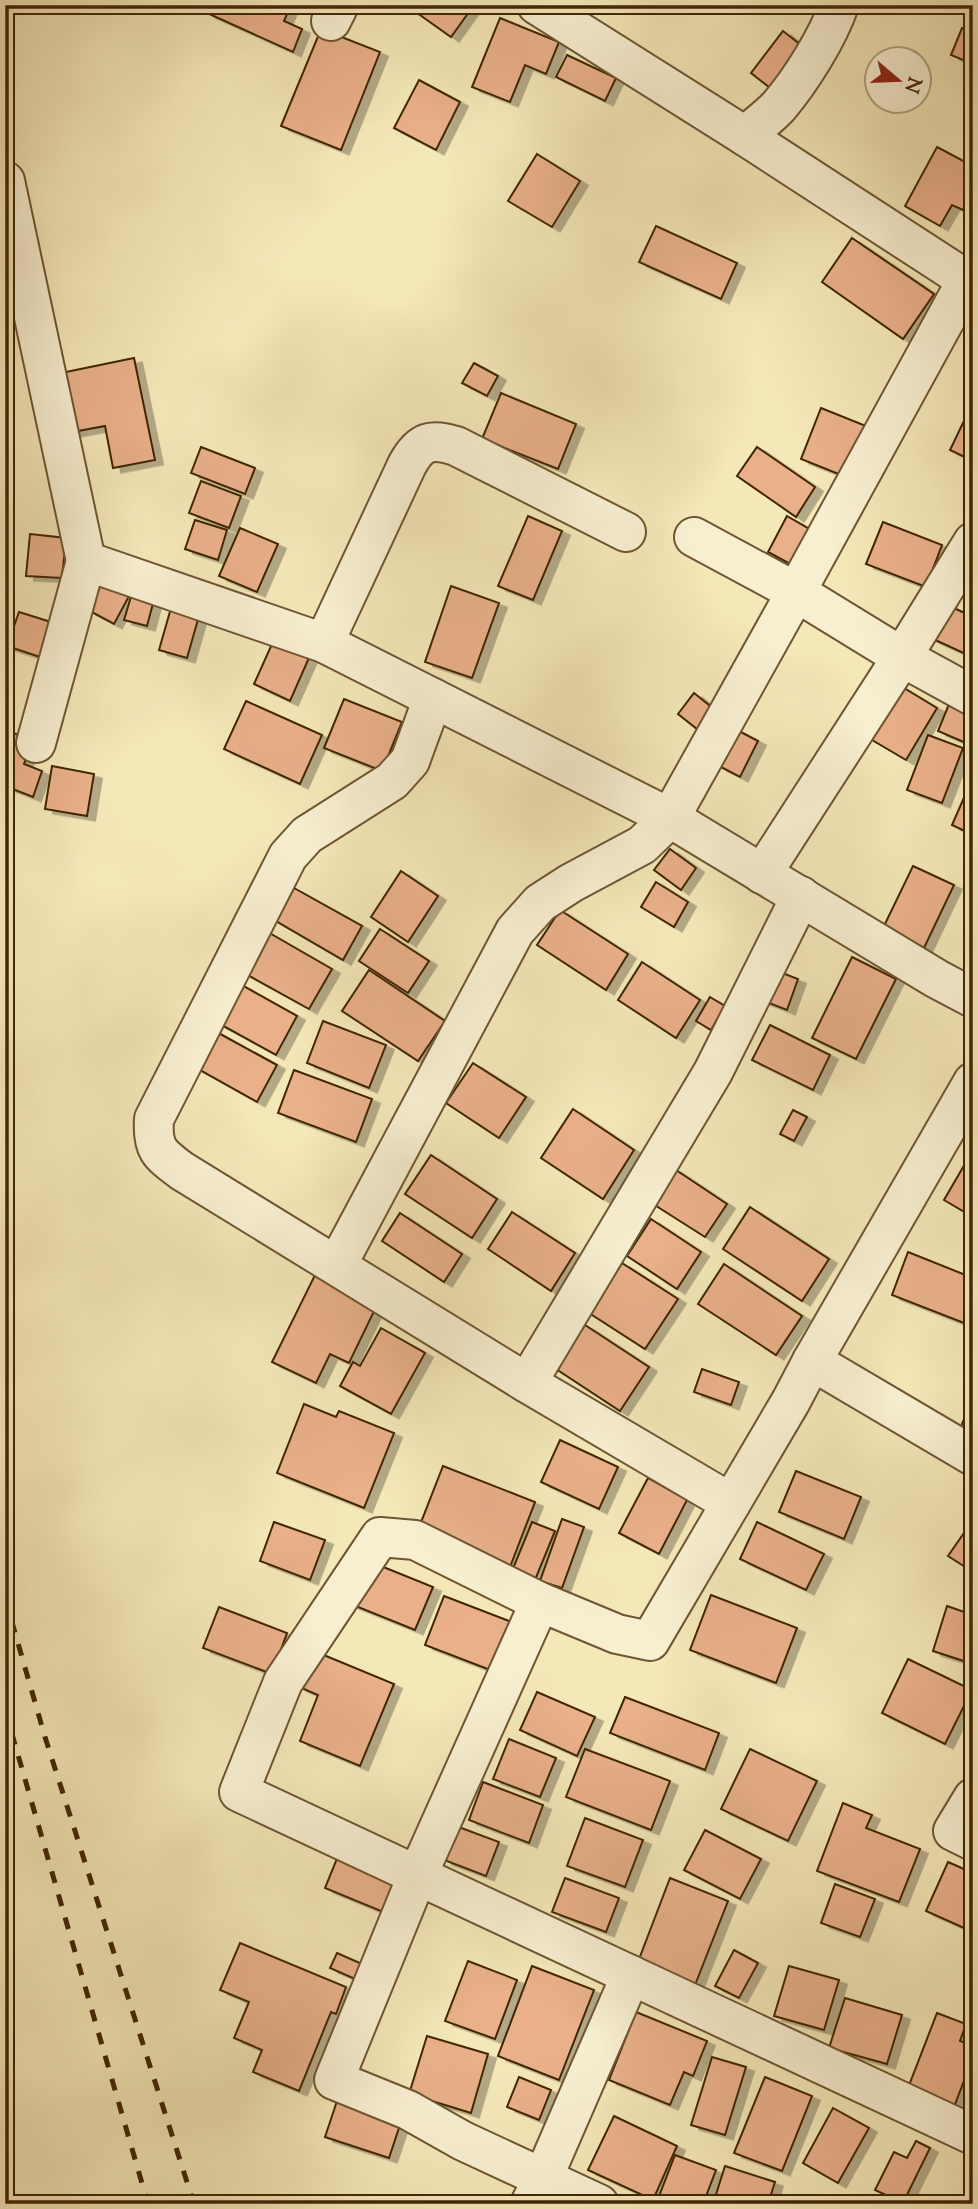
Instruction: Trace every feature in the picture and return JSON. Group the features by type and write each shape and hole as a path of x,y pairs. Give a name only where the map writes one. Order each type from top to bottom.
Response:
{"street":[{"path":"337,1265 515,931 540,903 642,845 670,818 970,282 746,136 537,5"},
{"path":"746,136 779,106 816,52 839,5"},
{"path":"5,181 86,562 36,743"},
{"path":"324,643 407,465 412,456 428,442 439,440 456,446 626,532"},
{"path":"694,537 796,592 902,657 973,696"},
{"path":"762,874 973,542"},
{"path":"86,562 324,643 670,818 973,998"},
{"path":"433,698 410,761 392,780 307,835 288,856 154,1119 152,1139 161,1156 182,1171 527,1383 731,1503"},
{"path":"527,1383 713,1072 801,896"},
{"path":"973,1082 650,1641 617,1634 540,1602 415,1540 380,1536 283,1682 239,1792 973,2135"},
{"path":"811,1361 973,1456"},
{"path":"540,1602 418,1874 334,2080 408,2110 463,2141 536,2191 599,2204"},
{"path":"973,1798 953,1831 973,1841"},
{"path":"536,2191 631,1975"}],"building":[{"path":"211,5 291,5 284,21 302,29 293,52 207,13"},
{"path":"427,5 474,5 451,37 420,15"},
{"path":"500,18 559,42 546,74 525,65 510,102 472,87"},
{"path":"962,28 973,32 973,64 951,55"},
{"path":"321,29 380,52 341,150 281,126"},
{"path":"783,31 806,49 774,91 751,73"},
{"path":"567,55 616,78 605,101 556,77"},
{"path":"419,80 460,102 436,150 394,128"},
{"path":"937,147 973,166 973,192 963,210 952,205 940,226 905,206"},
{"path":"537,154 580,181 552,227 508,201"},
{"path":"656,226 737,263 721,299 639,262"},
{"path":"852,238 934,294 903,339 822,282"},
{"path":"5,281 16,314 5,317"},
{"path":"134,358 155,460 113,468 105,426 73,432 61,373"},
{"path":"474,363 498,376 487,396 462,383"},
{"path":"501,393 576,424 558,469 482,439"},
{"path":"973,402 973,461 950,450"},
{"path":"821,408 866,426 846,477 801,459"},
{"path":"201,447 255,468 245,494 191,473"},
{"path":"757,447 815,487 796,517 737,476"},
{"path":"201,481 241,496 229,528 189,513"},
{"path":"528,516 562,531 533,600 498,586"},
{"path":"787,516 811,530 792,565 768,552"},
{"path":"195,520 227,530 218,560 185,549"},
{"path":"883,522 942,545 926,587 866,564"},
{"path":"240,528 278,544 257,592 219,576"},
{"path":"30,534 66,538 62,578 26,576"},
{"path":"108,571 135,585 114,624 88,610"},
{"path":"451,586 499,603 472,678 425,662"},
{"path":"133,590 155,596 147,626 124,620"},
{"path":"937,600 973,617 973,651 970,656 922,634"},
{"path":"173,601 201,609 187,658 159,650"},
{"path":"19,612 51,622 40,657 7,646"},
{"path":"276,635 312,651 290,701 254,684"},
{"path":"899,685 937,708 906,760 867,737"},
{"path":"694,693 714,709 697,729 678,714"},
{"path":"344,699 402,722 382,771 324,748"},
{"path":"246,701 322,735 300,784 224,749"},
{"path":"949,704 973,715 973,746 938,731"},
{"path":"5,730 33,740 24,764 42,771 33,797 5,786"},
{"path":"737,730 758,741 740,777 719,766"},
{"path":"928,735 963,748 942,803 907,790"},
{"path":"52,766 94,774 87,816 45,809"},
{"path":"973,777 973,835 952,825"},
{"path":"670,849 696,868 681,890 654,870"},
{"path":"913,866 954,885 924,948 883,928"},
{"path":"401,871 438,896 408,942 371,917"},
{"path":"656,882 688,902 674,927 641,907"},
{"path":"294,888 362,926 343,960 276,921"},
{"path":"560,910 628,954 606,990 537,945"},
{"path":"380,929 429,961 408,993 359,961"},
{"path":"266,931 332,969 309,1009 244,973"},
{"path":"852,957 896,979 856,1059 812,1038"},
{"path":"642,962 700,1000 676,1038 618,1000"},
{"path":"772,969 798,979 787,1010 761,1000"},
{"path":"369,970 445,1021 418,1061 342,1011"},
{"path":"240,984 297,1016 276,1055 218,1023"},
{"path":"710,997 725,1006 711,1030 696,1021"},
{"path":"323,1021 386,1045 369,1088 307,1063"},
{"path":"770,1025 830,1055 813,1090 752,1060"},
{"path":"213,1030 277,1065 257,1102 193,1066"},
{"path":"473,1063 526,1097 499,1138 446,1103"},
{"path":"294,1070 372,1099 356,1142 278,1113"},
{"path":"573,1109 634,1150 603,1199 541,1158"},
{"path":"793,1110 807,1117 794,1141 780,1134"},
{"path":"973,1150 973,1217 944,1200"},
{"path":"431,1155 497,1199 472,1238 405,1194"},
{"path":"673,1168 727,1204 705,1237 650,1202"},
{"path":"750,1207 829,1259 802,1301 723,1249"},
{"path":"512,1212 575,1253 551,1291 488,1249"},
{"path":"400,1213 462,1254 444,1282 382,1241"},
{"path":"651,1219 701,1252 677,1289 627,1256"},
{"path":"908,1252 973,1278 973,1302 964,1323 892,1295"},
{"path":"622,1263 678,1299 645,1349 589,1313"},
{"path":"724,1264 802,1316 776,1355 698,1304"},
{"path":"316,1273 378,1303 349,1363 330,1354 316,1383 272,1362"},
{"path":"585,1325 649,1367 620,1411 556,1369"},
{"path":"381,1328 425,1353 391,1414 340,1386 353,1362 360,1366"},
{"path":"702,1369 739,1382 731,1405 694,1392"},
{"path":"973,1398 973,1428 962,1424"},
{"path":"304,1404 336,1417 339,1411 394,1433 364,1508 277,1473"},
{"path":"560,1440 618,1467 599,1509 541,1482"},
{"path":"443,1466 535,1502 510,1567 418,1530"},
{"path":"796,1471 861,1497 844,1539 779,1512"},
{"path":"648,1478 687,1500 659,1554 619,1533"},
{"path":"562,1519 584,1527 562,1588 540,1581"},
{"path":"973,1520 973,1572 948,1556"},
{"path":"274,1522 325,1540 310,1580 260,1561"},
{"path":"532,1522 555,1531 535,1580 512,1571"},
{"path":"757,1522 824,1554 806,1590 740,1559"},
{"path":"366,1560 433,1587 415,1630 348,1603"},
{"path":"711,1595 797,1628 776,1683 690,1650"},
{"path":"444,1596 517,1624 498,1673 425,1645"},
{"path":"947,1606 973,1615 973,1664 933,1651"},
{"path":"219,1607 287,1633 272,1674 203,1648"},
{"path":"314,1651 394,1684 360,1766 300,1741 318,1695 299,1687"},
{"path":"908,1659 972,1690 945,1744 882,1713"},
{"path":"537,1692 595,1717 577,1756 520,1730"},
{"path":"625,1697 719,1733 705,1770 610,1733"},
{"path":"509,1739 556,1758 540,1797 493,1779"},
{"path":"585,1749 670,1781 651,1830 566,1797"},
{"path":"750,1749 817,1781 788,1841 721,1809"},
{"path":"483,1782 543,1805 529,1843 469,1820"},
{"path":"843,1803 872,1815 866,1828 920,1849 899,1902 817,1871"},
{"path":"585,1818 643,1840 625,1887 567,1866"},
{"path":"456,1826 499,1842 486,1876 444,1860"},
{"path":"705,1830 761,1859 740,1899 684,1870"},
{"path":"340,1851 402,1877 388,1914 325,1888"},
{"path":"948,1862 973,1873 973,1932 926,1911"},
{"path":"565,1878 619,1898 606,1932 552,1912"},
{"path":"670,1878 728,1901 695,1985 638,1962"},
{"path":"835,1884 875,1899 860,1937 821,1923"},
{"path":"240,1943 346,1987 336,2014 331,2012 299,2091 253,2072 262,2050 234,2038 249,2002 220,1990"},
{"path":"734,1950 758,1963 739,1998 715,1986"},
{"path":"337,1953 362,1964 355,1979 330,1968"},
{"path":"468,1961 517,1980 495,2039 445,2021"},
{"path":"532,1966 594,1990 559,2080 498,2056"},
{"path":"789,1966 839,1980 824,2030 774,2016"},
{"path":"845,1998 902,2015 887,2064 829,2048"},
{"path":"636,2012 707,2041 693,2076 684,2072 670,2105 609,2080"},
{"path":"937,2013 966,2024 960,2041 973,2046 973,2057 954,2107 908,2088"},
{"path":"427,2036 488,2054 471,2113 409,2094"},
{"path":"712,2057 746,2067 725,2135 691,2125"},
{"path":"519,2077 551,2090 539,2120 507,2107"},
{"path":"765,2077 812,2096 782,2171 734,2153"},
{"path":"340,2092 404,2113 389,2158 325,2137"},
{"path":"833,2108 869,2128 838,2183 803,2163"},
{"path":"614,2116 677,2146 653,2200 588,2170"},
{"path":"916,2141 930,2148 903,2203 875,2190 894,2152 907,2158"},
{"path":"675,2155 716,2170 703,2204 656,2204"},
{"path":"725,2166 775,2182 768,2204 713,2204"},
{"path":"777,2197 794,2204 775,2204"}],"railway":[{"path":"5,1598 45,1737 194,2204"},
{"path":"5,1710 148,2204"}]}
